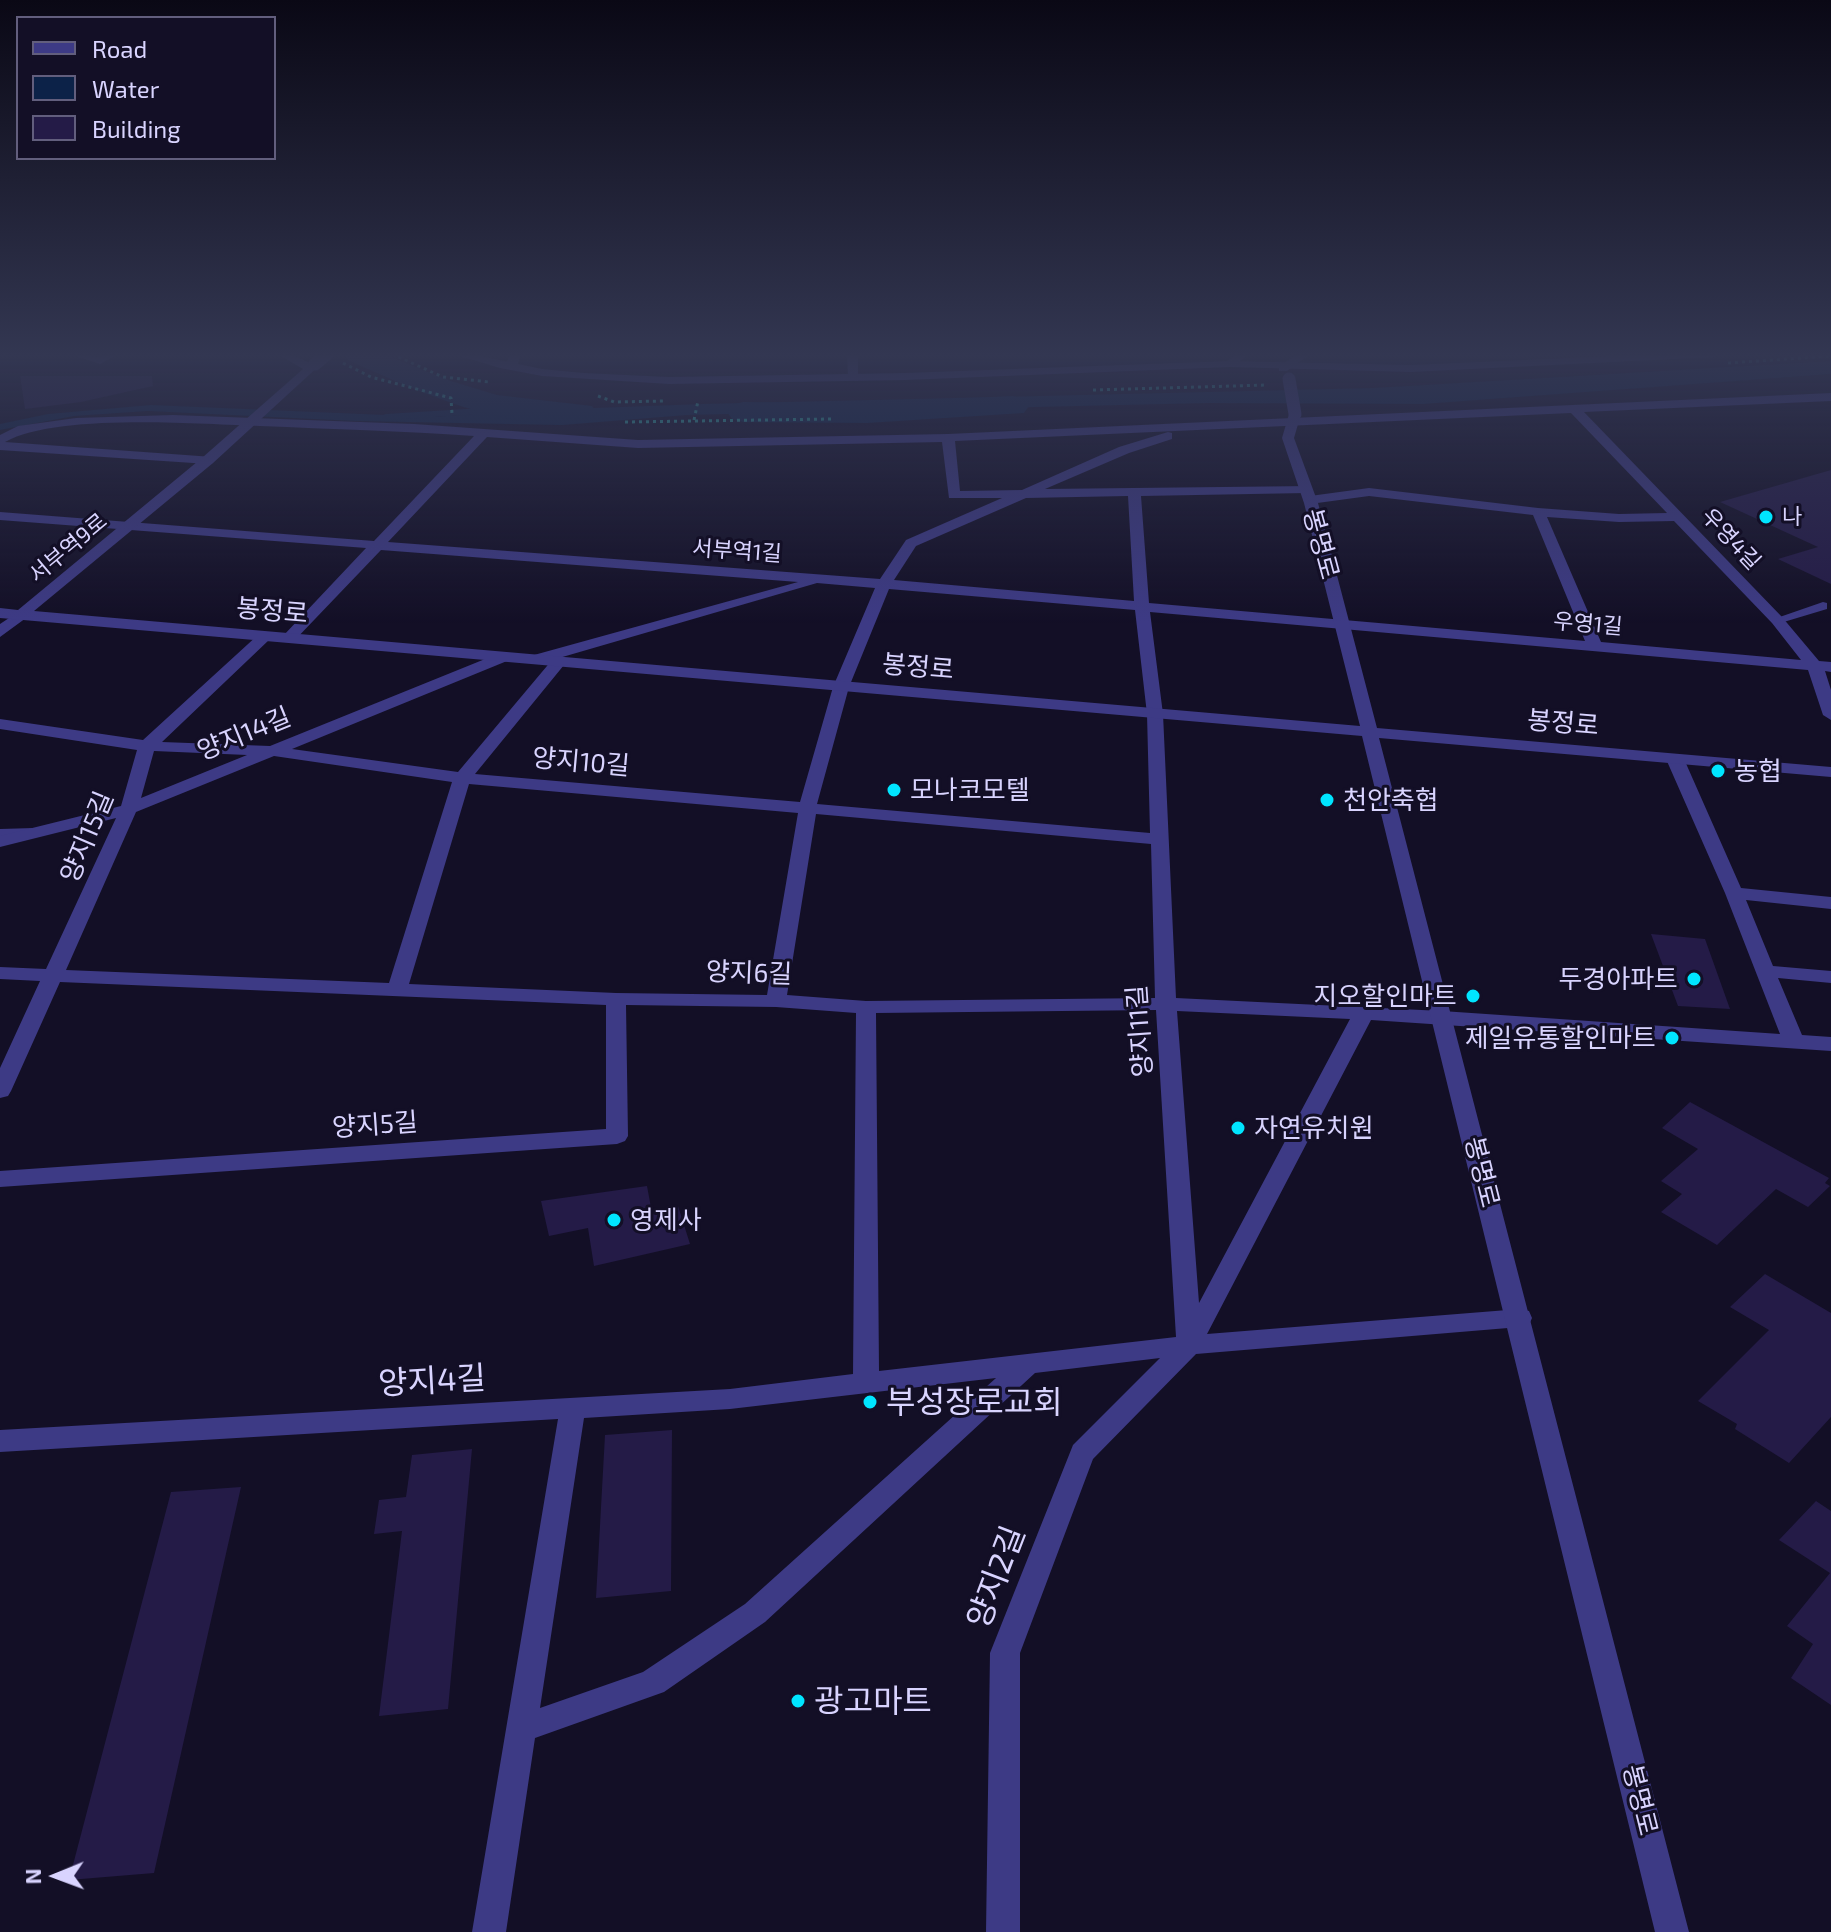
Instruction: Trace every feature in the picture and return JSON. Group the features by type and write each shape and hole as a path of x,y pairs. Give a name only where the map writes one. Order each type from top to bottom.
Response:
{"street":[{"path":"14,444 208,460"},
{"name":"서부역9로","path":"0,632 226,444"},
{"path":"288,639 473,444"},
{"path":"949,444 954,495 1369,492 1538,512 1619,518 1680,517"},
{"path":"776,1001 808,806 841,687 884,584 911,543 1142,444"},
{"name":"봉명로","path":"1290,444 1308,494 1342,624 1520,1318 1672,1932"},
{"name":"우영4길","path":"1609,444 1823,667 1831,715"},
{"name":"양지11길","path":"1134,492 1142,608 1155,714 1166,1004 1189,1345"},
{"path":"1538,512 1595,647"},
{"name":"서부역1길","path":"0,516 884,584 1342,624"},
{"path":"533,660 823,580"},
{"name":"봉정로","path":"0,613 1831,772"},
{"name":"우영1길","path":"1342,624 1823,667"},
{"path":"147,746 264,637"},
{"name":"양지14길","path":"0,842 129,809 501,658"},
{"path":"398,988 462,778 558,662"},
{"name":"양지10길","path":"0,724 147,746 272,751 462,778 1159,839"},
{"name":"양지15길","path":"0,1091 129,809 147,746"},
{"path":"1675,759 1734,893 1793,1040"},
{"path":"1734,893 1831,903"},
{"path":"1766,971 1831,977"},
{"name":"양지6길","path":"0,973 616,999 776,1001 866,1007 1166,1004 1442,1017 1831,1044"},
{"name":"양지5길","path":"0,1179 617,1136 616,999"},
{"path":"866,1007 866,1383"},
{"path":"1189,1345 1364,1013"},
{"name":"양지4길","path":"0,1441 730,1399 1189,1345 1520,1318"},
{"name":"양지2길","path":"1003,1932 1005,1653 1082,1453 1189,1345"},
{"path":"520,1729 653,1682 755,1613 1026,1366"},
{"path":"489,1932 573,1407"}],"lane":[{"path":"1777,620 1823,606"},
{"path":"0,833 36,832"}],"building":[{"path":"1831,470 1831,584 1778,559 1818,547 1720,502"},
{"name":"두경아파트","path":"1651,934 1705,939 1730,1009 1678,1006"},
{"path":"1690,1102 1829,1178 1825,1183 1830,1186 1808,1207 1776,1189 1717,1245 1661,1212 1682,1194 1661,1181 1698,1149 1662,1128"},
{"name":"영제사","path":"647,1186 652,1213 678,1206 690,1244 594,1266 588,1228 549,1236 541,1201"},
{"path":"1765,1274 1831,1313 1831,1417 1789,1463 1735,1429 1737,1424 1698,1401 1769,1330 1730,1307"},
{"path":"672,1430 671,1591 596,1598 605,1435"},
{"path":"472,1449 448,1709 379,1716 402,1531 374,1534 379,1500 406,1497 412,1455"},
{"path":"241,1487 154,1873 69,1880 171,1492"},
{"path":"1816,1501 1831,1511 1831,1705 1791,1678 1813,1644 1787,1626 1830,1573 1779,1540"}],"place":[{"name":"나","path":"1766,517"},
{"name":"농협","path":"1718,771"},
{"name":"모나코모텔","path":"894,790"},
{"name":"천안축협","path":"1327,800"},
{"name":"두경아파트","path":"1694,979"},
{"name":"지오할인마트","path":"1473,996"},
{"name":"제일유통할인마트","path":"1672,1038"},
{"name":"자연유치원","path":"1238,1128"},
{"name":"영제사","path":"614,1220"},
{"name":"부성장로교회","path":"870,1402"},
{"name":"광고마트","path":"798,1701"}]}
